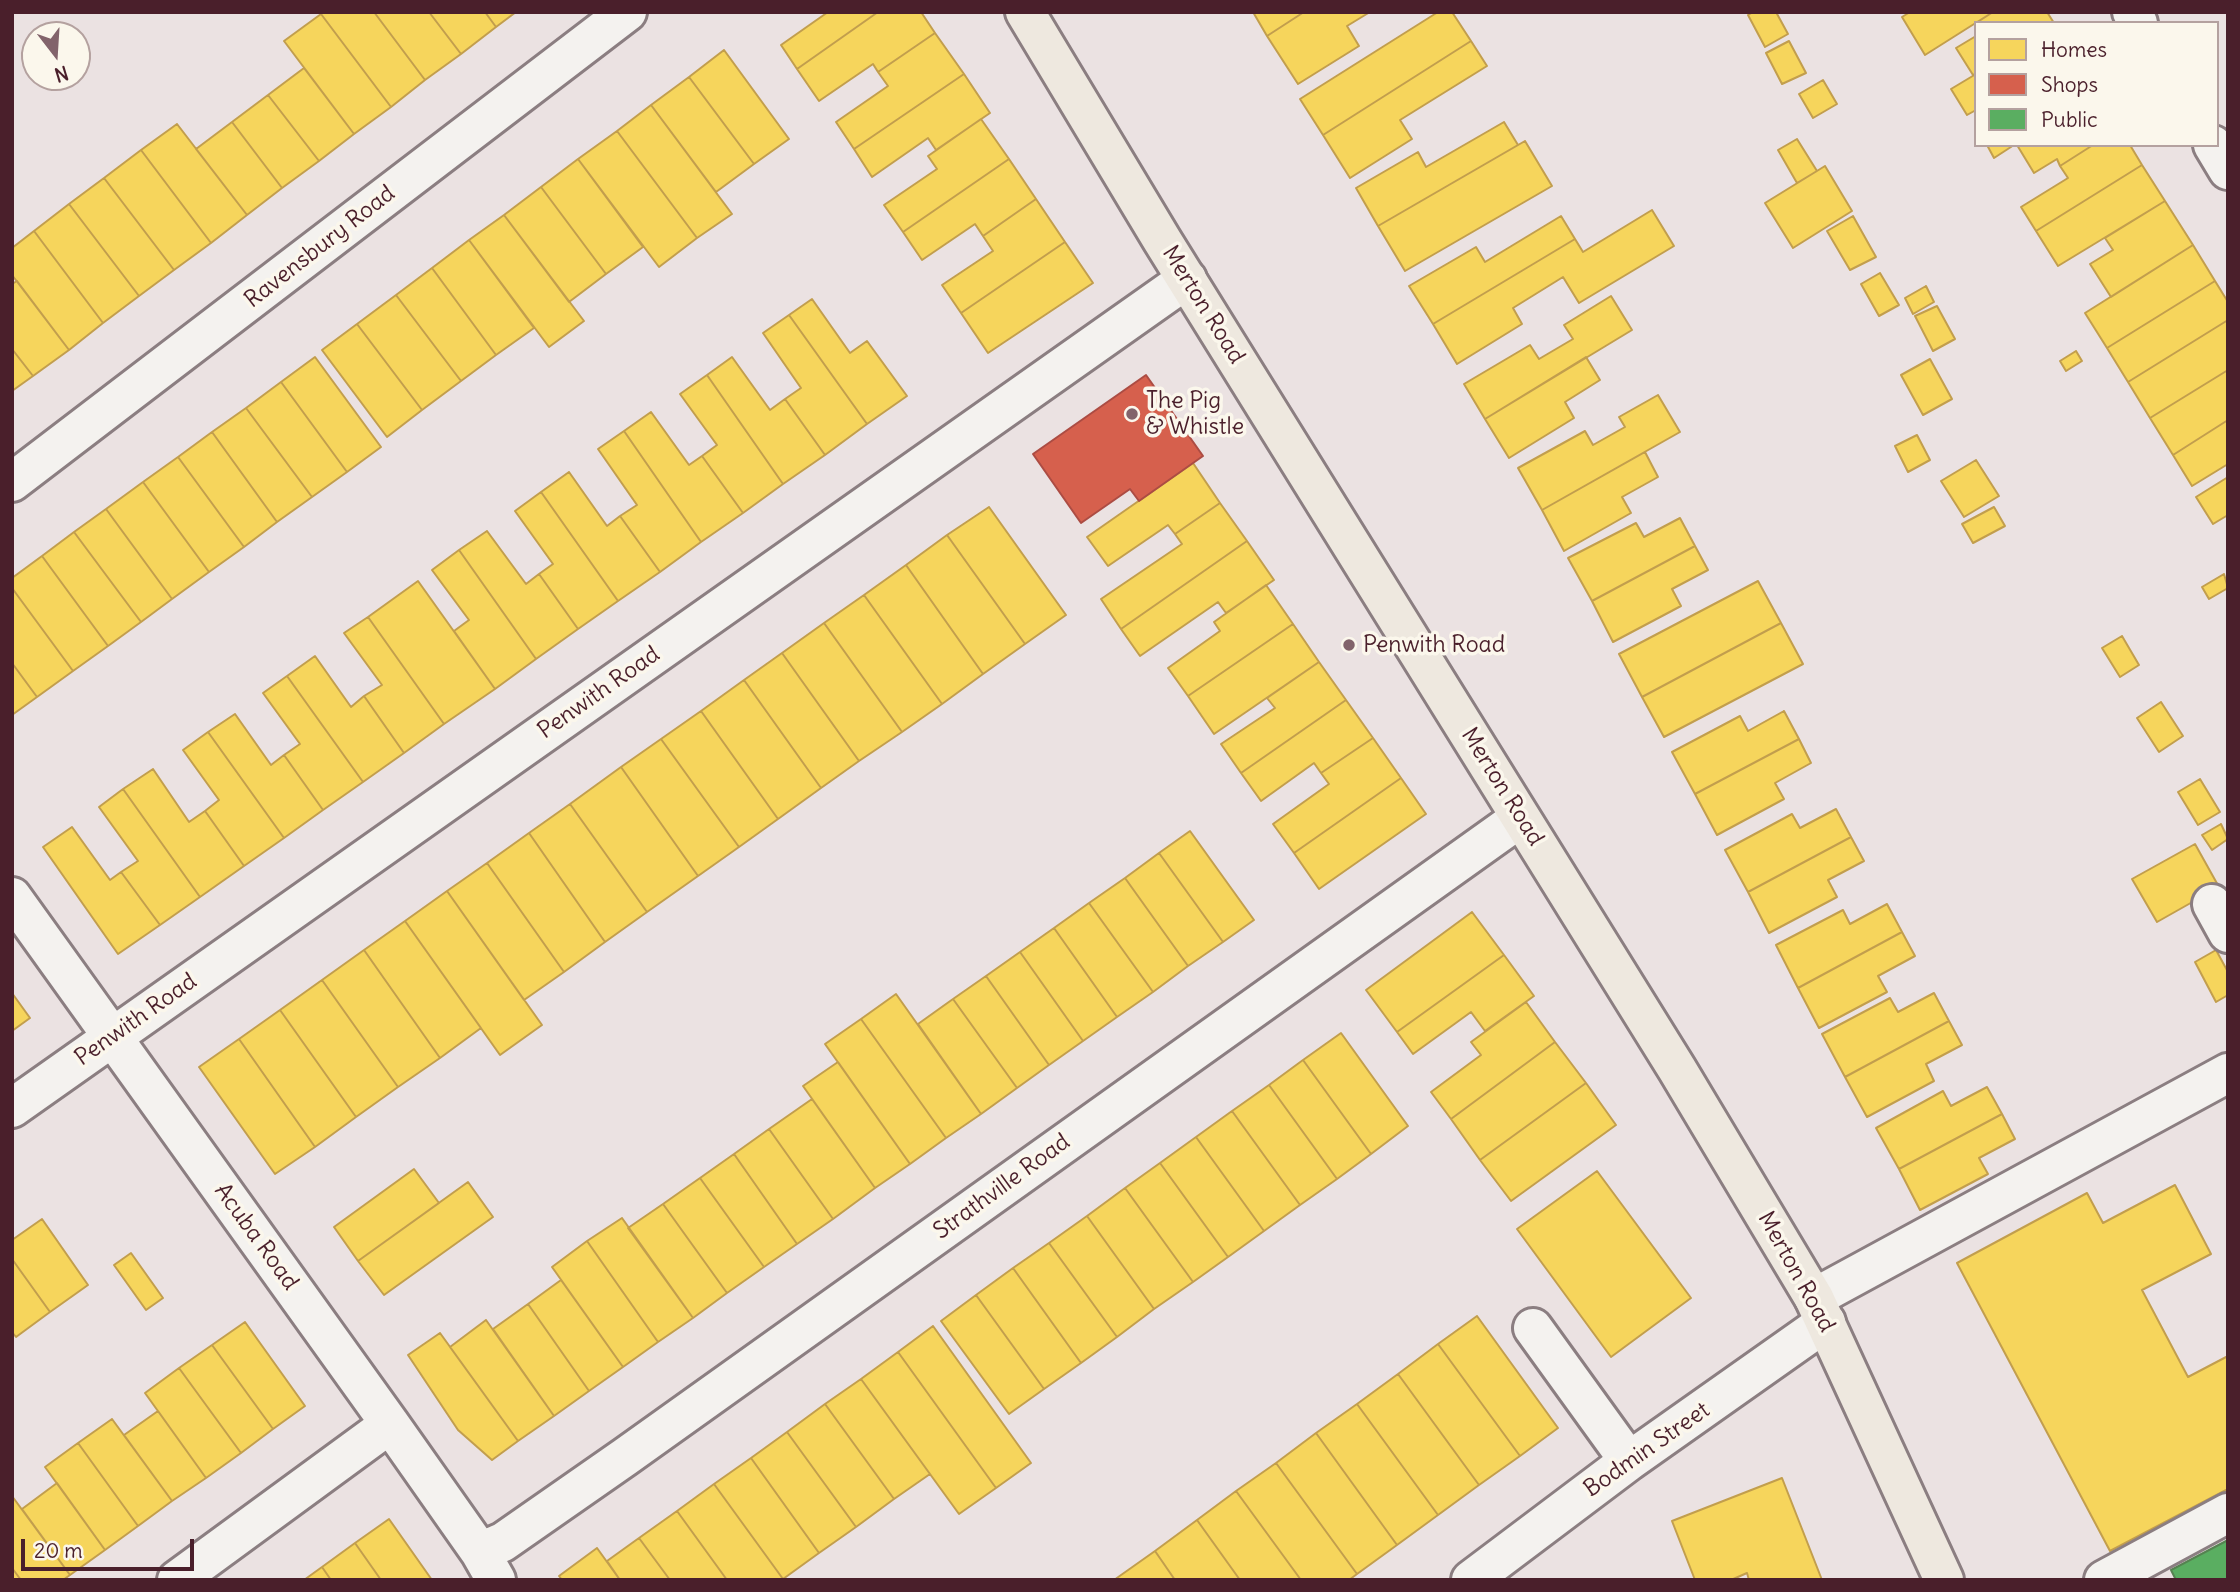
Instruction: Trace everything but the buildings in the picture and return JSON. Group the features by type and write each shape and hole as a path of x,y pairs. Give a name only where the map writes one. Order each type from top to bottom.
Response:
{"main road":[{"name":"Merton Road","path":"1025,12 1187,279 1677,1069 1820,1310 1944,1580"}],"street":[{"name":"Ravensbury Road","path":"12,482 627,12"},
{"path":"2214,147 2228,170"},
{"name":"Penwith Road","path":"12,1108 1187,279"},
{"name":"Strathville Road","path":"488,1566 503,1542 1520,818"},
{"name":"Acuba Road","path":"12,897 390,1424 488,1566"},
{"name":"Bodmin Street","path":"1471,1580 1629,1461 1820,1310 2228,1073"},
{"path":"1533,1328 1629,1461"},
{"path":"177,1580 390,1424"},
{"path":"2104,1580 2228,1513"}],"place":[{"name":"The Pig & Whistle","path":"1132,414"},
{"name":"Penwith Road","path":"1349,645"}]}
